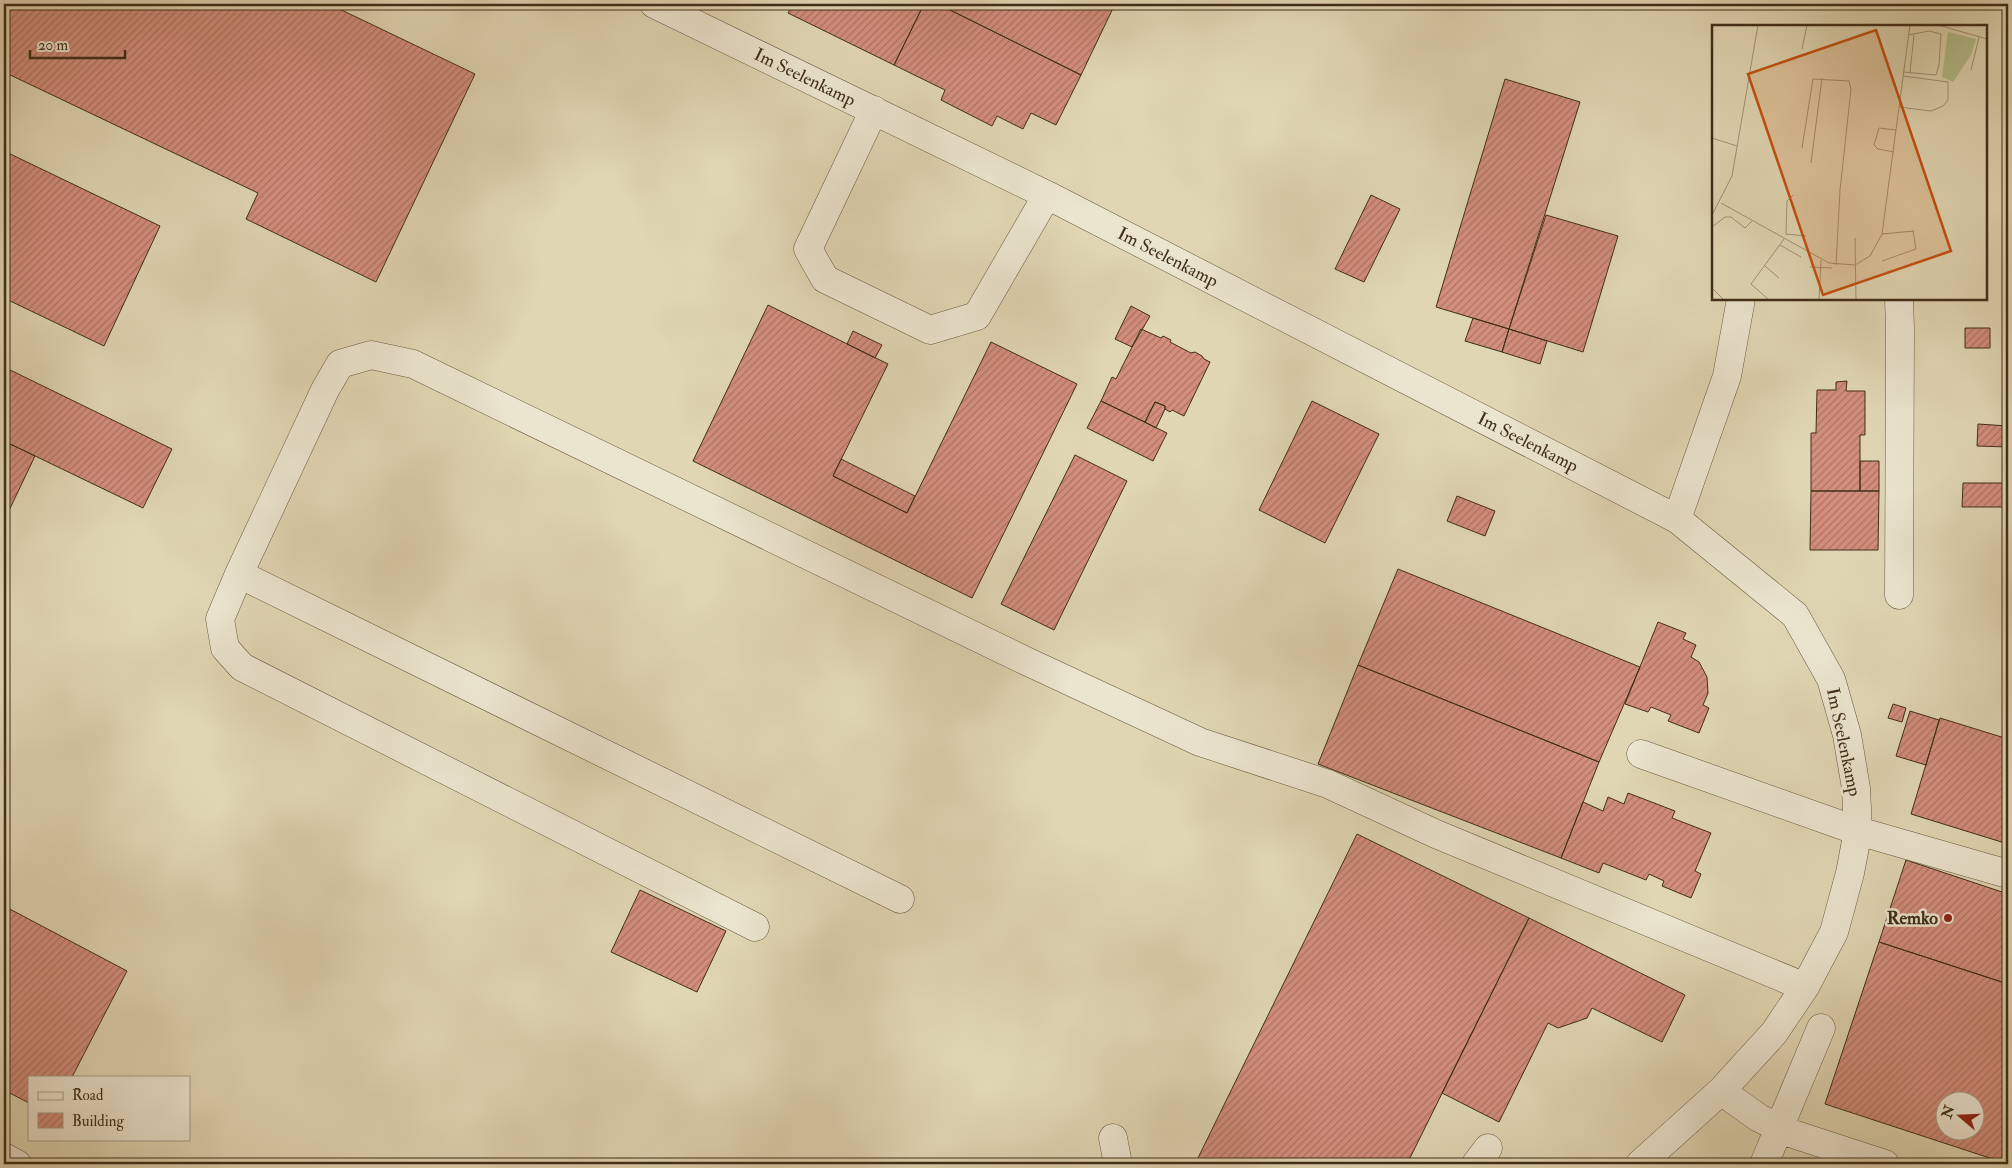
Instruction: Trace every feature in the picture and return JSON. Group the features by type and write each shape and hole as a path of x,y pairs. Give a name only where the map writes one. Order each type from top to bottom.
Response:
{"street":[{"name":"Im Seelenkamp","path":"654,4 698,13 874,110 1047,195 1678,519 1795,615 1831,679 1847,735 1856,788 1858,831 1850,873 1834,932 1805,987 1774,1033 1721,1091 1640,1164"},
{"path":"874,110 808,249 825,279 930,330 976,316 1047,195"},
{"path":"1678,519 1727,376 1741,300"},
{"path":"1899,300 1899,595"},
{"path":"755,927 242,667 224,648 220,619 325,390 340,364 371,355 414,364 1017,657 1200,742 1328,784 1436,834 1805,987"},
{"path":"239,574 900,899"},
{"path":"1641,754 1858,831 2008,874"},
{"path":"1764,1164 1781,1128 1821,1028"},
{"path":"1721,1091 1759,1118 1781,1128 1885,1164"},
{"path":"4,1157 17,1164"}],"building":[{"path":"4,4 329,4 475,74 376,282 246,219 258,193 4,72"},
{"path":"793,4 924,4 894,65 788,13"},
{"path":"924,4 938,4 1081,75 1056,125 1031,113 1023,129 997,116 992,126 941,100 945,90 894,65"},
{"path":"938,4 1115,4 1081,75"},
{"path":"1505,79 1580,102 1509,329 1436,307"},
{"path":"4,151 160,226 104,346 4,298"},
{"path":"1371,195 1400,209 1364,282 1335,269"},
{"path":"1546,215 1618,236 1583,352 1509,329"},
{"path":"768,305 888,364 833,476 907,513 991,342 1077,384 972,598 693,461"},
{"path":"1131,306 1150,316 1132,347 1115,339"},
{"path":"1473,318 1509,329 1502,352 1465,341"},
{"path":"1965,328 1990,328 1990,348 1965,348"},
{"path":"1141,329 1161,338 1163,336 1171,340 1170,342 1191,353 1195,352 1210,362 1184,416 1172,410 1170,412 1165,409 1165,406 1155,402 1145,422 1101,401 1112,377 1116,379"},
{"path":"1509,329 1547,341 1540,364 1502,352"},
{"path":"853,331 882,345 875,358 847,344"},
{"path":"4,367 172,449 143,508 4,441"},
{"path":"1847,381 1846,391 1865,391 1865,435 1860,435 1860,491 1811,491 1811,433 1816,433 1817,390 1836,390 1836,382"},
{"path":"1101,401 1167,433 1153,461 1087,428"},
{"path":"1312,401 1379,434 1325,543 1259,510"},
{"path":"1155,402 1165,406 1156,428 1145,422"},
{"path":"1978,424 2008,426 2008,447 1977,446"},
{"path":"4,441 35,456 4,521"},
{"path":"1075,455 1127,481 1054,630 1001,604"},
{"path":"841,459 915,496 907,513 833,476"},
{"path":"1860,461 1879,461 1879,491 1860,491"},
{"path":"1963,483 2008,483 2008,507 1962,507"},
{"path":"1811,491 1879,491 1878,550 1810,550"},
{"path":"1457,496 1495,511 1485,536 1447,521"},
{"path":"1398,569 1640,667 1599,762 1358,665"},
{"path":"1658,622 1686,633 1683,639 1696,645 1691,657 1699,662 1707,677 1708,693 1703,705 1709,708 1699,733 1668,721 1671,715 1651,707 1648,712 1625,704"},
{"path":"1358,665 1599,762 1561,858 1318,764"},
{"path":"1893,704 1906,708 1902,722 1888,718"},
{"path":"1910,711 1939,720 1926,765 1896,756"},
{"path":"1940,718 2008,739 2008,844 1911,814"},
{"path":"1628,793 1675,811 1672,818 1711,833 1695,871 1701,874 1691,898 1662,886 1664,881 1649,874 1646,880 1603,863 1599,873 1561,858 1583,802 1603,811 1608,797 1624,804"},
{"path":"1357,834 1529,918 1407,1164 1195,1164"},
{"name":"Remko","path":"1906,860 2008,894 2008,984 1879,942"},
{"path":"640,890 726,931 697,992 611,952"},
{"path":"4,906 127,971 73,1076 28,1076 28,1102 4,1090"},
{"path":"1529,918 1685,995 1662,1042 1592,1008 1587,1018 1558,1028 1548,1023 1499,1122 1442,1093"},
{"path":"1879,942 2008,984 2008,1164 1935,1140 1984,1140 1984,1090 1934,1090 1934,1140 1825,1104"},
{"path":"1808,1158 1826,1164 1806,1164"}],"place":[{"name":"Remko","path":"1948,918"}]}
